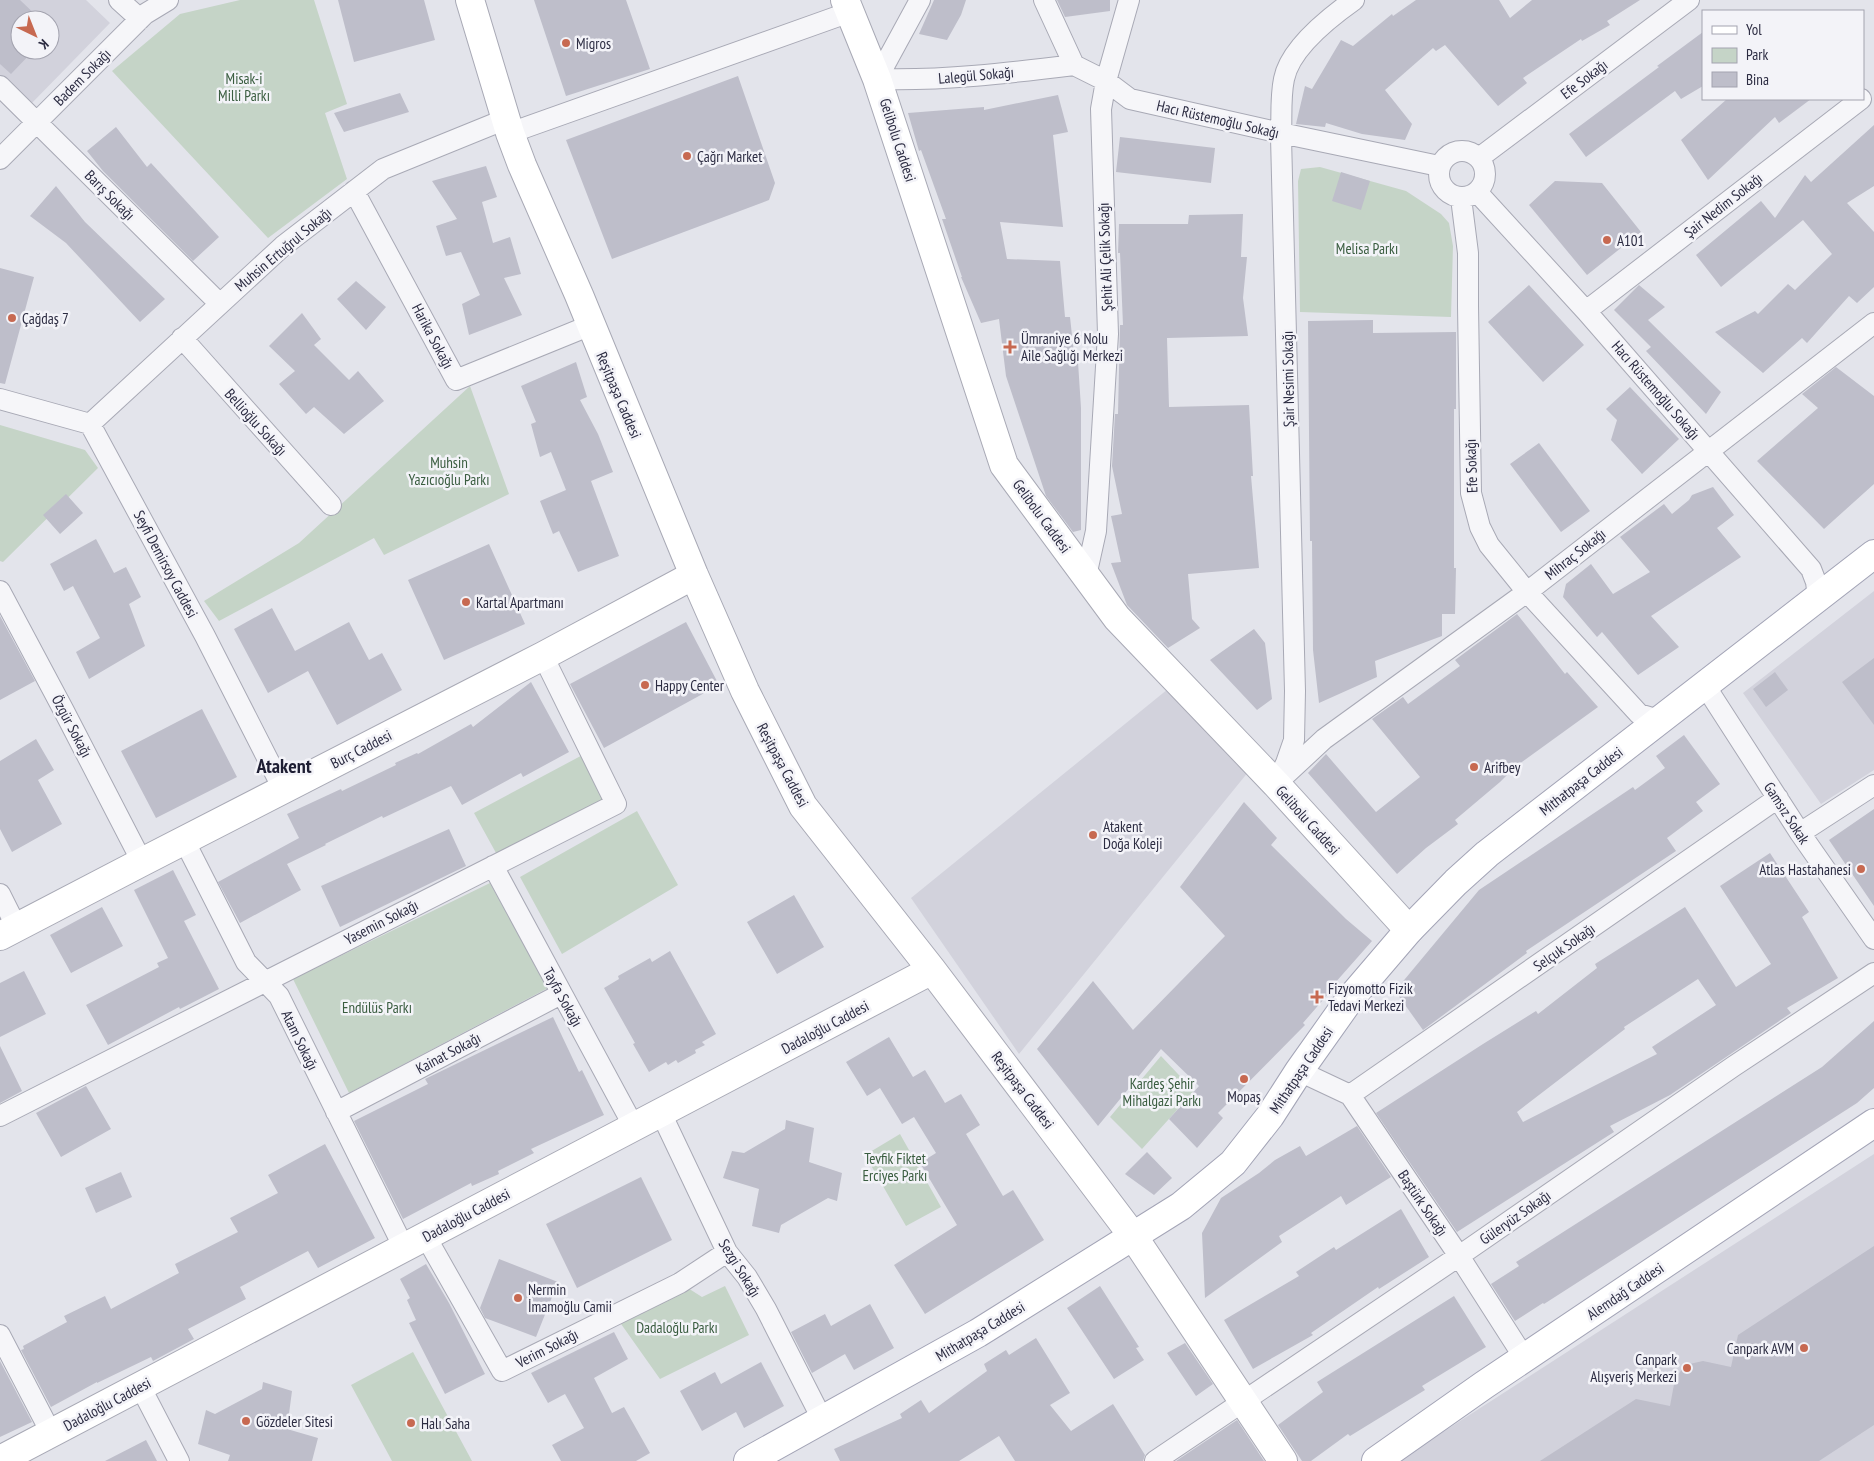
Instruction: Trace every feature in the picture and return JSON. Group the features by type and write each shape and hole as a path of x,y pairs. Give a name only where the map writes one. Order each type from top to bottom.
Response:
{"street":[{"path":"119,0 140,19"},
{"name":"Badem Sokağı","path":"0,159 145,14 168,0"},
{"name":"Reşitpaşa Caddesi","path":"470,0 508,126 590,325 694,575 745,691 803,806 932,970 1133,1236 1283,1461"},
{"path":"877,79 920,0"},
{"path":"1044,0 1074,65"},
{"name":"Şehit Ali Çelik Sokağı","path":"1086,576 1096,531 1108,334 1101,110 1106,81 1129,0"},
{"name":"Şair Nesimi Sokağı","path":"1276,784 1294,740 1295,690 1281,133 1284,78 1297,52 1313,33 1354,0"},
{"name":"Efe Sokağı","path":"1659,720 1639,714 1527,592 1489,545 1480,527 1471,493 1468,306 1469,195 1485,181 1486,173 1479,158 1689,0"},
{"name":"Muhsin Ertuğrul Sokağı","path":"90,424 284,246 383,169 848,6"},
{"name":"Gelibolu Caddesi","path":"848,6 877,79 1004,464 1117,618 1276,784 1409,930"},
{"name":"Lalegül Sokağı","path":"877,79 914,80 1010,73 1074,65"},
{"name":"Hacı Rüstemoğlu Sokağı","path":"1074,65 1106,81 1130,99 1439,166"},
{"name":"Barış Sokağı","path":"0,86 219,304"},
{"name":"Şair Nedim Sokağı","path":"1864,96 1874,88"},
{"name":"Şair Nedim Sokağı","path":"1586,311 1859,100"},
{"path":"1469,195 1451,196 1444,190 1440,183 1439,166 1446,157 1455,152 1470,152 1479,158"},
{"name":"Harika Sokağı","path":"354,191 456,380 590,325"},
{"name":"Hacı Rüstemoğlu Sokağı","path":"1469,195 1586,311 1709,450 1811,569 1816,582 1818,597"},
{"name":"Mihraç Sokağı","path":"1276,784 1324,739 1527,592 1874,323"},
{"name":"Bellioğlu Sokağı","path":"182,338 330,505"},
{"path":"0,399 90,424"},
{"name":"Seyfi Demirsoy Caddesi","path":"90,424 205,636 283,789"},
{"name":"Mithatpaşa Caddesi","path":"748,1461 823,1421 978,1333 1181,1206 1233,1163 1270,1116 1350,998 1409,930 1456,882 1487,854 1874,554"},
{"name":"Burç Caddesi","path":"8,932 543,656 694,575"},
{"name":"Özgür Sokağı","path":"0,591 142,862"},
{"name":"Yasemin Sokağı","path":"0,1116 616,804 543,656"},
{"name":"Gamsız Sokak","path":"1704,684 1800,833 1874,939"},
{"path":"1800,833 1874,785"},
{"name":"Selçuk Sokağı","path":"1350,1095 1778,798"},
{"name":"Atam Sokağı","path":"184,840 246,962 279,996 336,1112 415,1242"},
{"name":"Tayfa Sokağı","path":"493,866 634,1127"},
{"path":"0,894 8,932"},
{"name":"Dadaloğlu Caddesi","path":"0,1460 932,970"},
{"name":"Güleryüz Sokağı","path":"1155,1461 1459,1256 1726,1071 1874,973"},
{"name":"Kainat Sokağı","path":"336,1112 561,994"},
{"path":"1299,1071 1350,1095"},
{"name":"Baştürk Sokağı","path":"1350,1095 1459,1256 1525,1359"},
{"name":"Sezgi Sokağı","path":"661,1113 727,1252 746,1277 766,1310 823,1421"},
{"name":"Alemdağ Caddesi","path":"1376,1461 1484,1385 1874,1122"},
{"name":"Verim Sokağı","path":"415,1242 502,1371 680,1283 727,1252"},
{"path":"0,1335 51,1433"},
{"path":"140,1386 178,1461"}],"shaded area":[{"path":"0,0 86,0 110,23 29,106 0,78"},
{"path":"1874,591 1874,770 1821,804 1743,693"},
{"name":"Atakent Doğa Koleji","path":"1168,689 1249,771 1019,1054 911,898"},
{"name":"Canpark AVM","path":"1874,1154 1874,1461 1398,1461"}],"green space":[{"name":"Misak-i Milli Parkı","path":"240,0 314,0 347,104 325,113 347,179 268,238 112,71 180,14"},
{"name":"Melisa Parkı","path":"1320,167 1406,191 1441,214 1449,223 1453,246 1451,317 1300,312 1298,181 1301,169"},
{"name":"Muhsin Yazıcıoğlu Parkı","path":"470,386 509,494 384,555 374,538 219,621 204,601 299,543"},
{"path":"0,425 85,450 98,468 3,562 0,561"},
{"path":"590,751 611,806 501,862 474,813"},
{"path":"637,811 678,885 562,954 520,877"},
{"name":"Endülüs Parkı","path":"490,883 548,988 349,1093 293,979"},
{"name":"Kardeş Şehir Mihalgazi Parkı","path":"1161,1056 1194,1091 1142,1149 1110,1117"},
{"name":"Tevfik Fiktet Erciyes Parkı","path":"900,1134 941,1207 906,1226 865,1155"},
{"name":"Dadaloğlu Parkı","path":"680,1283 702,1297 725,1286 749,1335 660,1379 614,1314"},
{"name":"Halı Saha","path":"413,1352 472,1461 392,1461 351,1385"}],"building":[{"path":"0,0 20,0 30,10 10,10 10,60 24,60 11,74 0,64"},
{"path":"338,0 424,0 435,40 354,62"},
{"path":"534,0 626,0 650,69 566,96"},
{"path":"934,0 966,0 961,15 947,40 919,34"},
{"path":"1057,0 1110,0 1110,11 1065,17"},
{"path":"1416,0 1499,0 1510,18 1532,0 1640,0 1607,21 1610,25 1582,41 1581,39 1523,78 1527,83 1498,106 1445,45 1436,51 1433,48 1385,90 1412,124 1405,140 1362,134 1326,123 1325,127 1296,124 1305,86 1312,89 1341,40 1353,46 1392,14 1393,16"},
{"path":"1702,33 1702,87 1681,99 1675,91 1586,157 1569,134 1659,67 1657,66"},
{"name":"Çağrı Market","path":"738,76 775,183 769,200 612,259 566,140"},
{"path":"400,93 409,112 344,132 334,113"},
{"path":"1058,95 1068,132 1053,135 1063,227 1000,222 1007,259 1060,261 1065,317 1070,317 1075,363 1078,362 1081,408 1081,530 1073,532 1046,496 1006,376 999,319 981,323 961,277 942,219 946,219 921,150 919,151 908,113 984,107 984,110"},
{"path":"1726,100 1810,100 1779,123 1775,117 1708,180 1681,140"},
{"path":"1874,125 1874,186 1847,203 1874,232 1874,287 1857,303 1849,296 1807,343 1802,338 1763,373 1715,332 1755,311 1758,314 1788,284 1795,290 1832,254 1803,220 1721,287 1696,255 1761,201 1775,218 1805,175 1811,182"},
{"path":"116,127 147,167 151,163 219,237 193,261 103,171 87,151"},
{"path":"1120,137 1215,148 1211,183 1116,172"},
{"path":"486,166 497,197 482,202 493,243 510,237 521,274 504,278 522,315 469,335 462,304 480,295 461,252 446,256 436,226 457,219 432,181"},
{"path":"1341,172 1370,181 1361,210 1332,201"},
{"path":"1555,181 1602,183 1641,232 1587,275 1529,205"},
{"path":"56,186 85,222 165,299 140,322 66,243 30,216"},
{"path":"1243,214 1241,257 1247,257 1243,298 1248,336 1167,338 1169,407 1249,405 1253,476 1251,476 1259,568 1188,574 1192,619 1200,628 1168,648 1127,605 1111,563 1121,562 1111,516 1122,514 1112,466 1115,414 1118,414 1120,325 1123,325 1120,253 1118,253 1119,224 1188,224 1189,215"},
{"name":"Çağdaş 7","path":"0,268 34,277 5,384 0,383"},
{"path":"356,281 386,307 366,330 337,299"},
{"path":"1529,285 1584,345 1543,382 1488,322"},
{"path":"1639,285 1665,307 1648,320 1721,392 1706,414 1646,351 1651,347 1614,310"},
{"path":"302,313 321,339 314,345 349,380 358,371 384,401 344,434 314,407 306,414 279,384 295,371 269,346"},
{"path":"1373,320 1373,333 1456,332 1456,409 1454,409 1455,614 1442,614 1442,636 1375,661 1377,677 1319,703 1313,650 1308,321"},
{"path":"576,362 587,397 580,400 598,434 613,472 591,481 619,556 578,572 559,531 553,534 540,501 566,490 551,452 540,457 531,424 536,422 521,386"},
{"path":"1836,367 1874,396 1874,484 1824,529 1757,461 1818,408 1802,394"},
{"path":"1630,387 1679,439 1642,474 1611,440 1617,420 1606,409"},
{"path":"1539,443 1590,511 1561,532 1510,464"},
{"path":"1713,487 1734,515 1717,528 1741,557 1651,616 1679,647 1638,675 1602,632 1597,637 1563,597 1566,584 1591,564 1613,594 1650,572 1620,537 1664,504 1672,514 1689,500 1692,495"},
{"path":"66,494 83,513 60,534 43,515"},
{"path":"96,539 114,573 126,567 141,597 129,604 145,646 89,679 76,652 100,638 73,586 64,591 50,564"},
{"name":"Kartal Apartmanı","path":"489,544 525,624 444,660 408,580"},
{"path":"272,608 295,651 349,622 369,660 382,653 402,690 337,725 308,671 268,693 234,629"},
{"path":"1517,614 1565,674 1567,672 1598,707 1515,767 1455,820 1458,824 1426,848 1397,874 1308,773 1326,754 1376,812 1420,777 1372,719 1403,697 1408,704 1460,666 1455,660"},
{"path":"0,616 35,681 0,700"},
{"name":"Happy Center","path":"686,622 719,685 604,748 570,684"},
{"path":"1254,629 1265,643 1272,699 1257,710 1210,660"},
{"path":"1874,658 1874,725 1842,682"},
{"path":"1775,672 1788,690 1766,707 1753,689"},
{"path":"531,682 569,752 523,777 521,773 462,805 451,786 383,818 382,816 325,844 287,864 301,890 240,923 218,882 299,838 287,814 341,789 342,791 396,765 395,763 418,754 471,724 473,727"},
{"path":"202,709 237,777 156,818 121,751"},
{"path":"1684,735 1720,784 1696,802 1703,811 1667,838 1676,851 1526,951 1527,953 1423,1030 1395,991 1479,890 1633,787 1635,790 1665,768 1656,756"},
{"path":"36,739 54,770 38,780 62,824 12,852 0,829 0,761"},
{"path":"1244,802 1277,838 1271,845 1346,919 1372,941 1327,992 1329,993 1303,1023 1305,1025 1218,1113 1223,1118 1197,1148 1169,1119 1199,1086 1161,1049 1098,1126 1037,1049 1093,981 1133,1030 1225,936 1180,887"},
{"name":"Atlas Hastahanesi","path":"1874,809 1874,906 1829,840"},
{"path":"449,829 466,866 340,927 321,886"},
{"path":"1770,853 1809,912 1802,917 1838,978 1787,1008 1791,1013 1670,1095 1610,1126 1614,1132 1457,1232 1376,1113 1536,1011 1538,1014 1597,968 1595,964 1685,907 1736,987 1771,964 1720,886","holes":["1698,979 1716,1005 1652,1047 1657,1054 1523,1122 1517,1112 1625,1029 1624,1027"]},
{"path":"173,870 196,915 184,921 219,989 180,1009 179,1007 108,1045 86,1005 159,967 157,963 168,958 134,890"},
{"path":"794,895 824,947 777,974 747,922"},
{"path":"102,907 123,946 71,973 50,935"},
{"path":"670,951 716,1034 702,1042 705,1045 695,1050 696,1053 678,1063 676,1060 668,1065 666,1062 649,1072 604,988 619,979 618,976 650,958 652,962"},
{"path":"24,971 46,1014 0,1037 0,983"},
{"path":"553,1017 579,1072 582,1070 604,1115 531,1149 534,1153 498,1171 499,1174 472,1186 471,1183 403,1219 354,1121 428,1084 425,1079"},
{"path":"1874,1021 1874,1088 1857,1103 1515,1321 1491,1284 1519,1266 1516,1262 1822,1067"},
{"path":"889,1037 913,1077 925,1070 945,1103 961,1094 980,1125 966,1134 1003,1196 1013,1190 1044,1240 925,1314 894,1265 957,1225 920,1163 936,1153 914,1117 902,1124 880,1088 867,1096 846,1062"},
{"path":"0,1046 22,1091 0,1103"},
{"path":"86,1086 111,1129 61,1157 36,1113"},
{"path":"786,1120 814,1128 809,1162 842,1173 837,1201 828,1198 781,1225 779,1233 752,1226 759,1189 723,1178 732,1151 744,1153 785,1129"},
{"path":"1357,1126 1391,1177 1346,1205 1341,1196 1279,1236 1282,1242 1205,1298 1202,1233 1221,1198 1275,1160 1300,1146 1306,1156"},
{"path":"325,1144 375,1238 318,1268 308,1251 240,1287 246,1299 188,1329 194,1339 153,1361 151,1357 97,1382 51,1407 21,1350 24,1349 23,1346 67,1322 64,1316 105,1296 111,1309 179,1273 175,1264 238,1232 230,1218 278,1193 268,1175"},
{"path":"1147,1152 1172,1178 1154,1195 1125,1174"},
{"path":"121,1172 132,1197 96,1213 85,1188"},
{"path":"641,1177 672,1240 577,1288 546,1224"},
{"path":"1401,1209 1429,1257 1379,1289 1378,1287 1311,1333 1313,1335 1253,1369 1224,1320 1299,1276 1296,1272 1334,1247 1336,1250"},
{"name":"Canpark AVM","path":"1874,1246 1874,1425 1819,1461 1540,1461 1636,1399 1670,1406 1675,1379 1685,1365 1703,1361 1731,1367 1738,1335"},
{"name":"Nermin İmamoğlu Camii","path":"499,1259 558,1282 536,1337 485,1318 480,1308"},
{"path":"426,1264 449,1303 485,1374 445,1394 409,1323 416,1320 407,1300 410,1298 400,1279"},
{"path":"1100,1286 1139,1347 1136,1348 1144,1360 1114,1379 1067,1308"},
{"path":"1454,1296 1486,1347 1422,1386 1425,1390 1350,1436 1348,1434 1311,1461 1302,1461 1278,1425 1323,1392 1317,1382"},
{"path":"870,1304 894,1348 854,1370 845,1354 812,1373 791,1332 825,1314 831,1326"},
{"path":"614,1332 628,1359 594,1378 612,1413 624,1407 650,1453 636,1461 561,1461 552,1445 584,1428 565,1394 548,1403 531,1373"},
{"path":"1036,1338 1070,1393 1050,1405 1071,1431 1113,1404 1145,1455 1143,1461 1015,1461 999,1436 959,1461 840,1461 834,1449 902,1418 900,1414 921,1400 929,1413 987,1371 984,1364 1006,1350 1009,1355"},
{"path":"1185,1343 1213,1384 1196,1396 1167,1353"},
{"path":"0,1361 32,1422 0,1437"},
{"path":"761,1362 784,1406 744,1428 736,1412 702,1431 680,1391 715,1372 721,1384"},
{"name":"Gözdeler Sitesi","path":"263,1382 292,1391 287,1429 318,1438 312,1461 228,1461 230,1455 198,1444 206,1410 215,1414 262,1389"},
{"path":"1237,1420 1264,1461 1176,1461"},
{"path":"146,1440 157,1461 105,1461"}],"place":[{"name":"Migros","path":"566,43"},
{"name":"Çağrı Market","path":"687,156"},
{"name":"A101","path":"1607,240"},
{"name":"Çağdaş 7","path":"12,318"},
{"name":"Ümraniye 6 Nolu Aile Sağlığı Merkezi","path":"1010,347"},
{"name":"Kartal Apartmanı","path":"466,602"},
{"name":"Happy Center","path":"645,685"},
{"name":"Arifbey","path":"1474,767"},
{"name":"Atakent Doğa Koleji","path":"1093,835"},
{"name":"Atlas Hastahanesi","path":"1861,869"},
{"name":"Fizyomotto Fizik Tedavi Merkezi","path":"1317,997"},
{"name":"Mopaş","path":"1244,1079"},
{"name":"Nermin İmamoğlu Camii","path":"518,1298"},
{"name":"Canpark AVM","path":"1804,1348"},
{"name":"Canpark Alışveriş Merkezi","path":"1687,1368"},
{"name":"Gözdeler Sitesi","path":"246,1421"},
{"name":"Halı Saha","path":"411,1423"}],"district":[{"name":"Atakent","path":"284,766"}]}
